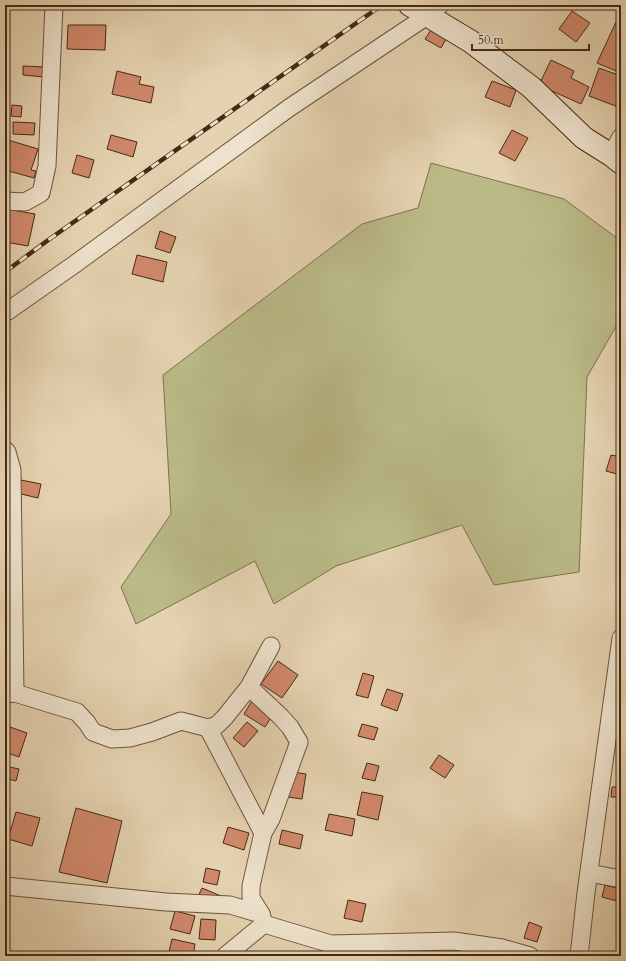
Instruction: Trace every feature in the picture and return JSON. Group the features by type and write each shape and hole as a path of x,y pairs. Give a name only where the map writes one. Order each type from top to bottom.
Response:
{"street":[{"path":"5,200 25,202 41,193 47,166 54,5"},
{"path":"5,313 75,264 426,9 531,87 584,138 618,152"},
{"path":"5,450 7,452 12,470 10,694 77,712 93,732 112,739 130,738 181,721 208,728 217,725 249,687 271,646"},
{"path":"579,956 589,873 619,671 621,638"},
{"path":"249,687 281,717 290,727 299,742 272,819 263,834 251,886 251,898 263,919"},
{"path":"208,728 263,834"},
{"path":"589,873 621,879"},
{"path":"5,886 166,902 230,905 331,944 406,949 454,941 502,948 530,956"},
{"path":"225,956 263,919"}],"green space":[{"path":"431,163 564,199 621,241 621,318 587,377 579,572 494,585 462,525 336,566 274,604 255,561 136,624 121,587 171,514 163,375 362,224 418,208"}],"building":[{"path":"574,5 589,5 588,10 574,7"},
{"path":"572,11 590,23 576,42 559,29"},
{"path":"616,22 621,24 621,73 597,63"},
{"path":"68,25 106,25 105,50 67,49"},
{"path":"431,30 446,39 441,48 425,39"},
{"path":"551,60 574,71 571,78 589,87 581,104 539,85"},
{"path":"23,66 46,67 45,77 23,75"},
{"path":"599,68 621,76 621,108 589,96"},
{"path":"117,71 141,77 139,84 154,87 151,103 112,94"},
{"path":"492,81 516,90 510,107 485,97"},
{"path":"12,105 22,106 21,117 11,116"},
{"path":"13,122 35,123 34,135 13,134"},
{"path":"512,130 528,138 515,161 499,153"},
{"path":"111,135 137,142 133,157 107,149"},
{"path":"8,140 38,149 31,170 36,171 34,178 5,170 5,151"},
{"path":"77,155 94,160 89,178 72,173"},
{"path":"6,209 35,214 28,246 5,242"},
{"path":"160,231 176,237 170,253 155,248"},
{"path":"137,255 167,262 163,282 132,274"},
{"path":"611,455 621,457 617,474 606,471"},
{"path":"16,479 41,484 38,498 13,492"},
{"path":"278,661 298,675 282,698 261,684"},
{"path":"363,673 374,676 368,698 356,695"},
{"path":"387,689 403,694 397,711 381,705"},
{"path":"253,699 274,713 265,727 244,714"},
{"path":"247,722 258,731 244,747 233,738"},
{"path":"362,724 378,728 374,740 358,736"},
{"path":"10,727 27,733 19,757 5,752 5,743"},
{"path":"439,755 454,765 445,778 430,768"},
{"path":"367,763 379,766 375,781 362,778"},
{"path":"5,766 19,769 16,781 5,778"},
{"path":"293,772 306,774 302,799 288,797"},
{"path":"612,787 621,787 621,797 611,797"},
{"path":"362,792 383,796 378,820 357,815"},
{"path":"76,808 122,821 107,883 59,872"},
{"path":"16,812 40,818 32,846 8,839"},
{"path":"329,814 355,819 352,836 325,830"},
{"path":"228,827 249,833 244,850 223,843"},
{"path":"282,830 303,835 300,849 279,844"},
{"path":"206,868 220,871 217,885 203,882"},
{"path":"605,885 620,889 617,901 602,897"},
{"path":"202,888 221,896 215,911 195,903"},
{"path":"348,900 366,904 362,922 344,918"},
{"path":"175,911 195,916 190,934 170,929"},
{"path":"201,919 216,920 215,940 199,939"},
{"path":"529,922 542,927 537,942 524,938"},
{"path":"172,939 195,944 193,956 168,956"}],"railway":[{"path":"5,272 382,5"}]}
